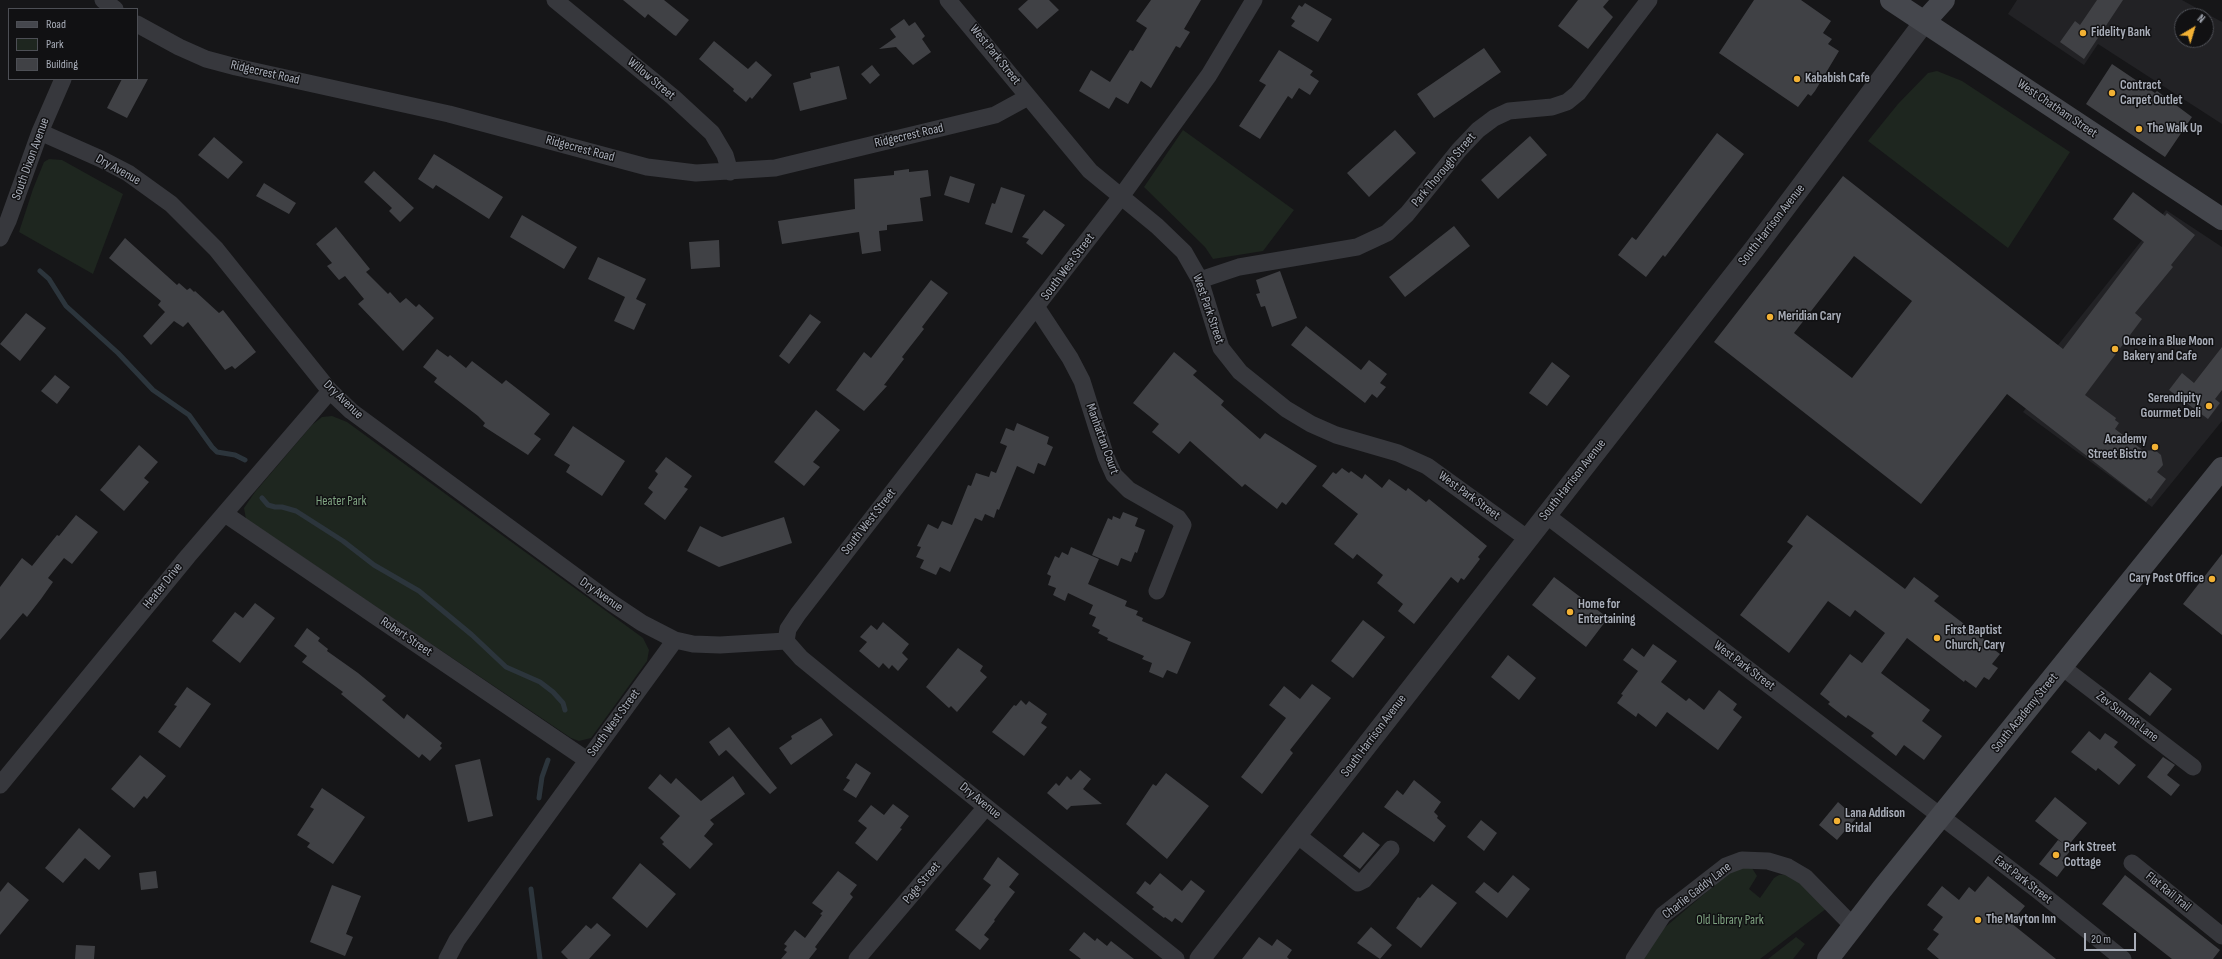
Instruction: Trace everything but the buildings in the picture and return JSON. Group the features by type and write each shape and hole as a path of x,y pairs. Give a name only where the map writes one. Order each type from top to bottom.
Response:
{"main road":[{"name":"West Chatham Street","path":"1891,0 1925,21 2222,219"},
{"name":"South Harrison Avenue","path":"1925,21 1944,0"},
{"name":"South Academy Street","path":"1828,959 2062,667 2220,476"}],"street":[{"name":"Willow Street","path":"555,0 673,97 712,133 725,155 730,172"},
{"name":"West Park Street","path":"948,0 1090,171 1120,198 1169,237 1184,252 1200,280 1221,348 1230,361 1256,386 1286,409 1325,430 1398,453 1427,466 1528,539"},
{"name":"South West Street","path":"786,641 788,629 798,614 1037,308 1120,198 1209,75 1254,0"},
{"name":"Park Thorough Street","path":"1200,280 1239,267 1357,247 1387,233 1406,214 1468,140 1494,118 1509,111 1552,107 1566,102 1578,93 1649,0"},
{"name":"South Harrison Avenue","path":"1200,959 1824,158 1925,21"},
{"name":"Ridgecrest Road","path":"138,25 179,47 206,59 236,67 449,114 647,167 696,173 775,168 996,115 1028,96"},
{"name":"South Dixon Avenue","path":"0,238 8,221 40,132 63,80"},
{"name":"Dry Avenue","path":"40,132 101,159 128,173 171,204 216,249 330,391 351,411 562,567 636,619 675,640"},
{"name":"Manhattan Court","path":"1037,308 1070,358 1082,381 1106,457 1114,475 1129,490 1178,518 1183,525 1157,590"},
{"name":"Heater Drive","path":"0,785 225,514 330,391"},
{"name":"Robert Street","path":"225,514 587,760"},
{"name":"West Park Street","path":"1546,515 1941,817"},
{"name":"South West Street","path":"446,959 476,914 675,640"},
{"path":"675,640 693,644 720,645 786,641"},
{"name":"Dry Avenue","path":"786,641 801,658 1176,959"},
{"name":"Zev Summit Lane","path":"2062,667 2192,767"},
{"name":"Page Street","path":"857,959 986,807"},
{"name":"East Park Street","path":"1941,817 2124,959"},
{"path":"1297,835 1358,883 1364,880 1391,849"},
{"name":"Charlie Gaddy Lane","path":"1634,959 1663,915 1726,866 1742,860 1768,861 1788,867 1804,877 1853,926"},
{"name":"Flat Rail Trail","path":"2132,863 2222,936"}],"shaded area":[{"path":"2017,0 2182,0 2197,8 2174,8 2174,48 2214,48 2214,18 2222,22 2222,124 2098,44 2084,65 2008,14"},
{"path":"2166,210 2222,247 2222,421 2152,507 2023,412 2059,367 2054,350"}],"green space":[{"path":"1937,71 1962,81 2070,152 2008,248 1868,141 1898,104 1928,73"},
{"path":"1183,130 1294,210 1263,251 1213,259 1205,247 1144,187"},
{"path":"49,159 62,160 123,194 93,274 19,232 33,189 44,162"},
{"name":"Heater Park","path":"332,416 347,422 643,638 649,650 647,661 591,738 579,741 571,738 246,519 244,508 255,492 312,425 322,417"},
{"name":"Old Library Park","path":"1735,868 1752,868 1757,876 1749,889 1760,898 1774,878 1779,875 1788,874 1793,876 1827,908 1760,959 1640,959 1657,934"},
{"path":"1796,937 1805,944 1793,959 1768,959"}],"waterway":[{"path":"40,271 49,279 66,306 118,353 153,390 189,415 217,452 235,455 245,460"},
{"path":"262,498 268,505 296,511 343,541 374,565 419,591 472,635 506,667 540,682 553,692 563,703 565,710"},
{"path":"539,798 542,777 548,760"},
{"path":"531,889 540,959"}],"place":[{"name":"Fidelity Bank","path":"2083,33"},
{"name":"Kababish Cafe","path":"1797,79"},
{"name":"Contract Carpet Outlet","path":"2112,93"},
{"name":"The Walk Up","path":"2139,129"},
{"name":"Meridian Cary","path":"1770,317"},
{"name":"Once in a Blue Moon Bakery and Cafe","path":"2115,349"},
{"name":"Serendipity Gourmet Deli","path":"2209,406"},
{"name":"Academy Street Bistro","path":"2155,447"},
{"name":"Cary Post Office","path":"2212,579"},
{"name":"Home for Entertaining","path":"1570,612"},
{"name":"First Baptist Church, Cary","path":"1937,638"},
{"name":"Lana Addison Bridal","path":"1837,821"},
{"name":"Park Street Cottage","path":"2056,855"},
{"name":"The Mayton Inn","path":"1978,920"}]}
